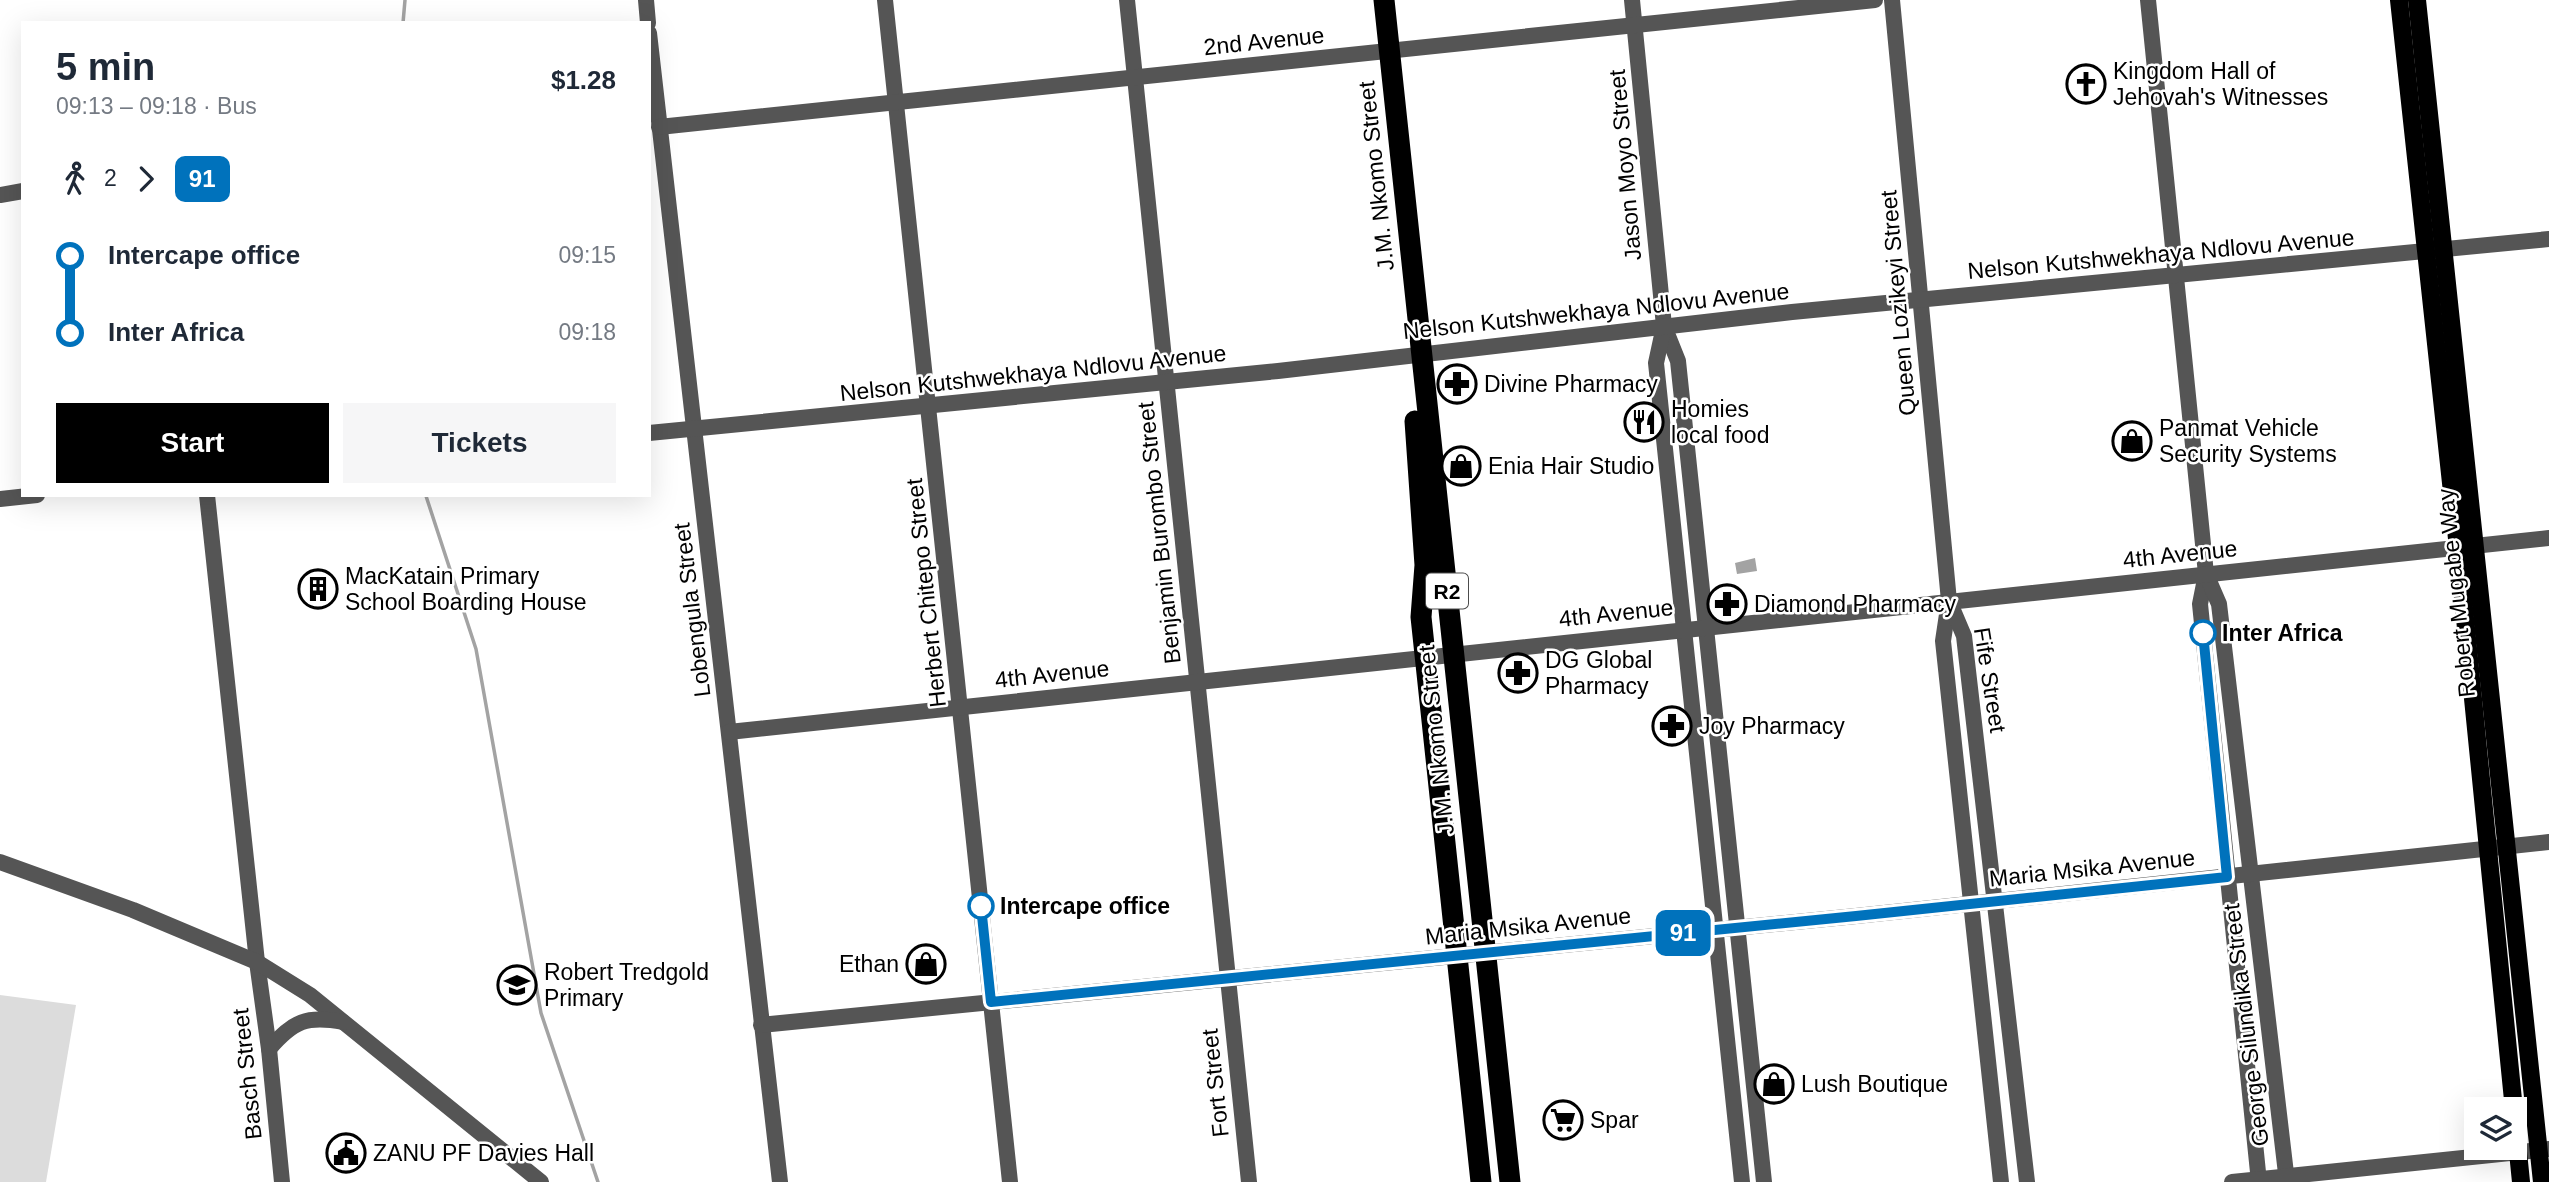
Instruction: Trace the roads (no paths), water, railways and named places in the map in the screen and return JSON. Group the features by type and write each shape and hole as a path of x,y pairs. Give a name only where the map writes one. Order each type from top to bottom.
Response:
{"highway":[{"name":"J.M. Nkomo Street","path":"1373,0 1384,51"},
{"name":"J.M. Nkomo Street","path":"1384,0 1384,51 1416,354 1453,653 1510,1182"},
{"name":"J.M. Nkomo Street","path":"1416,354 1424,547 1421,617 1481,1182"}],"main road":[{"name":"Robert Mugabe Way","path":"2399,0 2436,251"},
{"name":"Robert Mugabe Way","path":"2417,0 2436,251 2467,547 2544,1149 2542,1182"},
{"name":"Robert Mugabe Way","path":"2467,547 2488,848 2513,1097"},
{"path":"2519,1160 2521,1182"}],"street":[{"path":"646,0 648,21"},
{"name":"Herbert Chitepo Street","path":"884,0 1010,1182"},
{"name":"Benjamin Burombo Street","path":"1127,0 1227,979"},
{"name":"Jason Moyo Street","path":"1632,0 1664,326 1678,361 1765,1182"},
{"name":"2nd Avenue","path":"659,127 1875,0"},
{"name":"Queen Lozikeyi Street","path":"1892,0 1949,601"},
{"name":"George Silundika Street","path":"2148,0 2206,574 2200,604 2259,1181"},
{"name":"Lobengula Street","path":"651,52 780,1182"},
{"path":"0,195 21,191"},
{"name":"Nelson Kutshwekhaya Ndlovu Avenue","path":"651,433 1167,383 1664,326 2549,239"},
{"name":"Jason Moyo Street","path":"1664,326 1656,363 1742,1182"},
{"path":"0,499 21,497"},
{"name":"Basch Street","path":"207,497 282,1182"},
{"name":"4th Avenue","path":"729,732 2549,538"},
{"name":"George Silundika Street","path":"2206,574 2218,598 2287,1179"},
{"name":"Fife Street","path":"1949,601 1964,636 2027,1182"},
{"name":"Fife Street","path":"1949,601 1943,641 2001,1182"},
{"name":"Maria Msika Avenue","path":"761,1025 1995,902 2549,842"},
{"path":"0,862 133,910 257,962 310,995 541,1182"},
{"name":"Fort Street","path":"1227,979 1249,1182"},
{"path":"269,1049 289,1028 301,1022 320,1018 343,1022"},
{"path":"2232,1182 2287,1179 2464,1158"}],"waterway":[{"path":"403,21 405,0"},
{"path":"426,497 476,649 541,1013 598,1182"}],"place":[{"name":"Kingdom Hall of Jehovah's Witnesses","path":"2086,84"},
{"name":"Divine Pharmacy","path":"1457,384"},
{"name":"Homies local food","path":"1644,422"},
{"name":"Panmat Vehicle Security Systems","path":"2132,441"},
{"name":"Enia Hair Studio","path":"1461,466"},
{"name":"MacKatain Primary School Boarding House","path":"318,589"},
{"name":"Diamond Pharmacy","path":"1727,604"},
{"name":"Inter Africa","path":"2203,633"},
{"name":"DG Global Pharmacy","path":"1518,673"},
{"name":"Joy Pharmacy","path":"1672,726"},
{"name":"Intercape office","path":"981,906"},
{"name":"Ethan","path":"926,964"},
{"name":"Robert Tredgold Primary","path":"517,985"},
{"name":"Lush Boutique","path":"1774,1084"},
{"name":"Spar","path":"1563,1120"},
{"name":"ZANU PF Davies Hall","path":"346,1153"}]}
